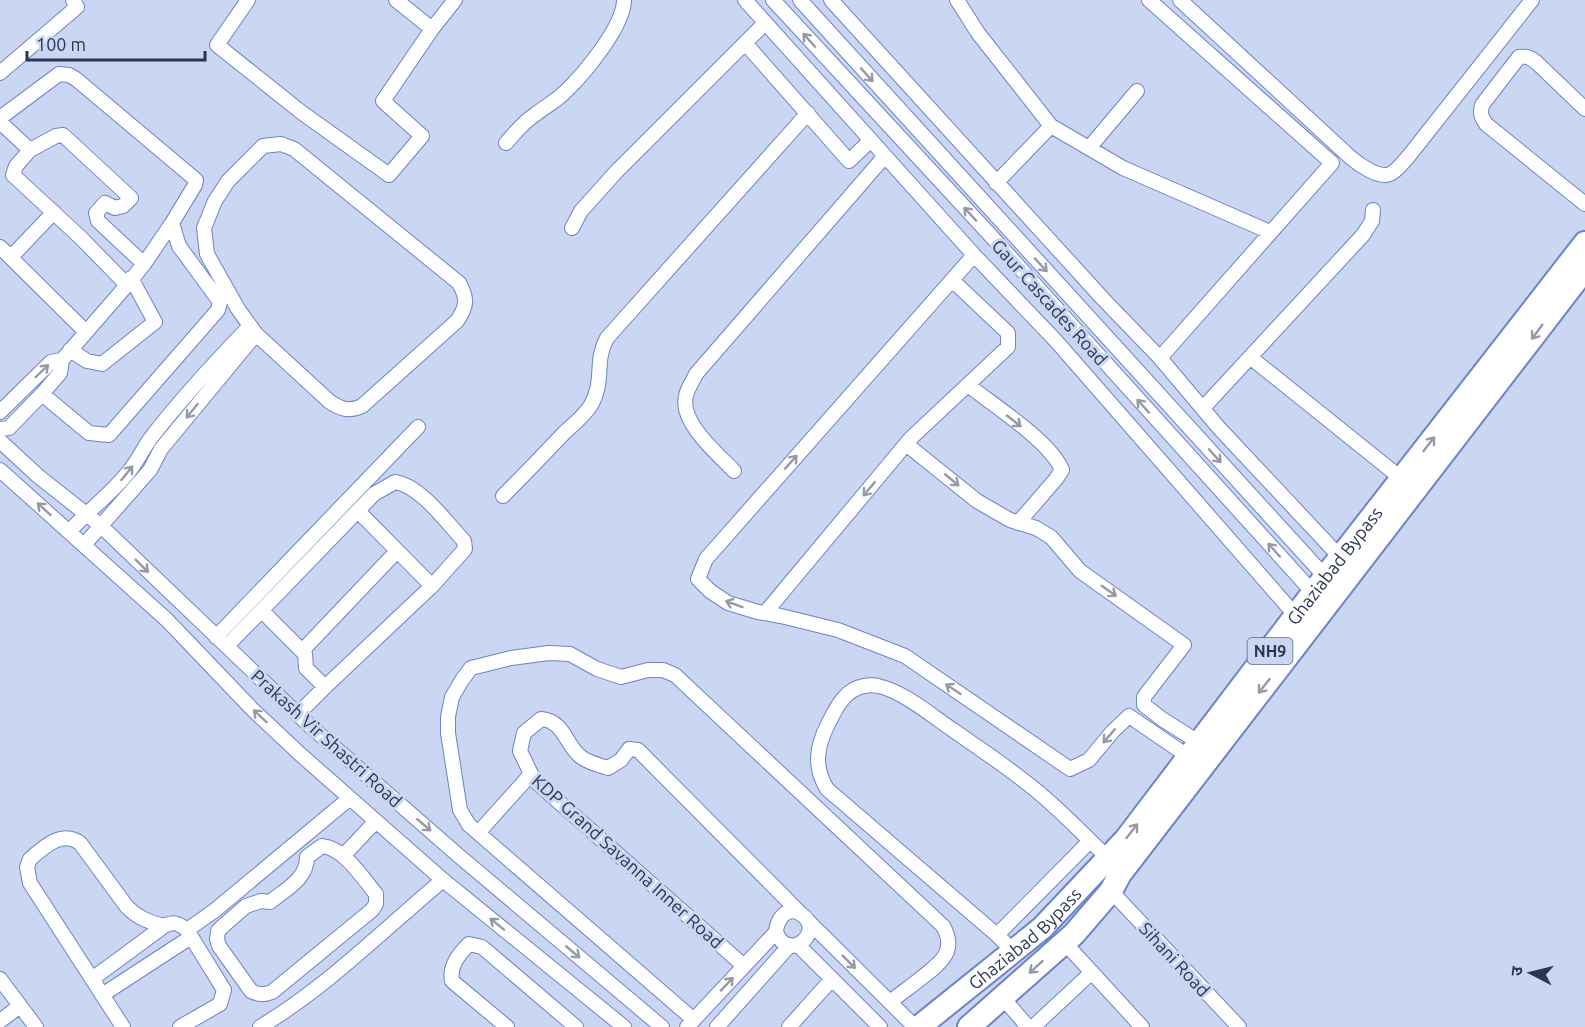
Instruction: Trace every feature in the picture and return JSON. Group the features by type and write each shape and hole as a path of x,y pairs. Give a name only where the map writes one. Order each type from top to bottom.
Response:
{"highway":[{"name":"Ghaziabad Bypass","path":"919,1027 1042,928 1126,839 1296,616 1326,591 1341,558 1585,243"},
{"name":"Ghaziabad Bypass","path":"969,1027 1064,942 1111,891 1120,874 1326,591 1585,269"}],"street":[{"path":"0,73 77,7 73,0"},
{"path":"248,0 217,45 301,112 389,175 422,136 383,101 432,29 455,0"},
{"path":"396,0 432,29"},
{"path":"506,143 535,114 566,91 583,72 618,25 624,0"},
{"path":"745,0 974,255 1057,342 1296,616"},
{"name":"Gaur Cascades Road","path":"773,0 837,72 992,237 1071,327 1326,591"},
{"name":"Gaur Cascades Road","path":"800,0 1087,315 1326,591"},
{"path":"831,0 1341,558"},
{"path":"957,0 978,33 1051,126 1123,168 1270,232"},
{"path":"1149,0 1332,163 1160,358"},
{"path":"1180,0 1350,157 1364,168 1384,175 1391,174 1408,157 1532,0"},
{"path":"573,228 581,211 616,172 765,23"},
{"path":"839,43 856,29"},
{"path":"745,44 849,161 871,140"},
{"path":"1585,110 1536,62 1525,56 1519,57 1482,105 1480,112 1486,124 1585,204"},
{"path":"822,87 837,72"},
{"path":"0,117 59,74 69,75 196,180 172,223 144,264 66,355 60,373 9,428 0,429"},
{"path":"1089,148 1137,91"},
{"path":"503,496 590,407 600,386 601,348 608,338 808,113"},
{"path":"0,122 30,150"},
{"path":"996,183 1051,126"},
{"path":"0,412 51,362 66,355 102,364 155,322 129,282 13,175 16,166 30,150 56,136 63,135 132,198 123,206 115,208 105,203 96,213 98,221 144,264"},
{"path":"281,144 294,149 459,283 467,304 452,326 362,406 352,410 340,409 330,402 253,330 238,309 207,254 204,228 215,201 228,181 263,146 281,144"},
{"path":"734,471 696,431 687,412 685,398 696,374 885,156"},
{"path":"1203,408 1363,235 1372,221 1373,210"},
{"path":"11,257 54,212"},
{"path":"42,394 89,433 108,435 218,310 220,302 179,246 172,223"},
{"path":"0,247 86,332"},
{"path":"906,444 977,501 1010,520 1036,528 1051,537 1080,571 1184,645 1153,684 1144,700 1113,731 1089,760 1070,769 905,656 838,630 728,603 710,591 698,579 706,559 974,255"},
{"path":"765,613 906,444 1008,346 1008,333 952,280"},
{"path":"1087,315 1104,300"},
{"path":"1057,342 1071,327"},
{"path":"69,531 125,476 200,378 253,330"},
{"path":"84,545 150,470 161,449 253,330"},
{"path":"1250,357 1402,479"},
{"path":"200,378 210,388"},
{"path":"968,385 1038,441 1058,460 1062,470 1018,523"},
{"path":"162,425 173,435"},
{"path":"216,637 418,427"},
{"name":"Prakash Vir Shastri Road","path":"0,441 38,476 100,525 309,725 662,1027"},
{"name":"Prakash Vir Shastri Road","path":"0,470 167,620 252,709 350,798 443,880 624,1027"},
{"path":"226,646 374,494 394,482 404,483 420,495 462,538 465,545 463,553 432,586 298,714"},
{"path":"358,512 432,586"},
{"path":"302,651 397,551"},
{"path":"262,611 305,654 306,668 325,687"},
{"path":"890,1002 942,962 948,950 949,935 943,926 675,675 663,670 648,670 621,677 597,669 570,654 549,653 510,658 471,668 452,698 448,717 448,733 460,810 469,825 690,1023 776,932 777,922 782,915 791,911 804,917 915,1027"},
{"path":"1013,951 997,934 827,789 821,779 817,755 821,739 844,697 865,686 878,686 897,694 1015,774 1065,815 1108,858"},
{"path":"1144,700 1144,705 1194,750"},
{"path":"1129,716 1194,750"},
{"name":"KDP Grand Savanna Inner Road","path":"744,966 534,780 520,751 524,733 541,719 549,720 558,725 581,757 608,768 621,760 629,749 638,750 804,917"},
{"path":"291,745 309,725"},
{"path":"477,833 531,774"},
{"path":"102,995 189,934 350,798"},
{"path":"343,856 376,821"},
{"path":"123,1027 30,883 27,867 30,859 60,838 74,838 127,908 142,919 164,926"},
{"path":"997,934 1090,840"},
{"path":"322,846 330,846 343,856 376,894 376,904 372,910 272,992 264,995 251,992 219,945 218,931 246,906 261,901 270,902 302,876 307,866 307,857 313,851 322,846"},
{"path":"260,1027 341,968 443,880"},
{"name":"Sihani Road","path":"1111,891 1239,1027"},
{"path":"717,1027 794,945 806,939 809,931 804,917"},
{"path":"92,979 164,926 178,923 189,934 224,990 220,1004 180,1027"},
{"path":"776,932 783,943 794,945 880,1027"},
{"path":"1064,942 1142,1027"},
{"path":"507,1027 452,981 451,974 454,964 469,944 482,947 576,1027"},
{"path":"1034,1027 1092,972"},
{"path":"789,1027 832,979"},
{"path":"0,980 36,1027"},
{"path":"1003,998 1028,1027"},
{"path":"0,1021 20,1006"}]}
